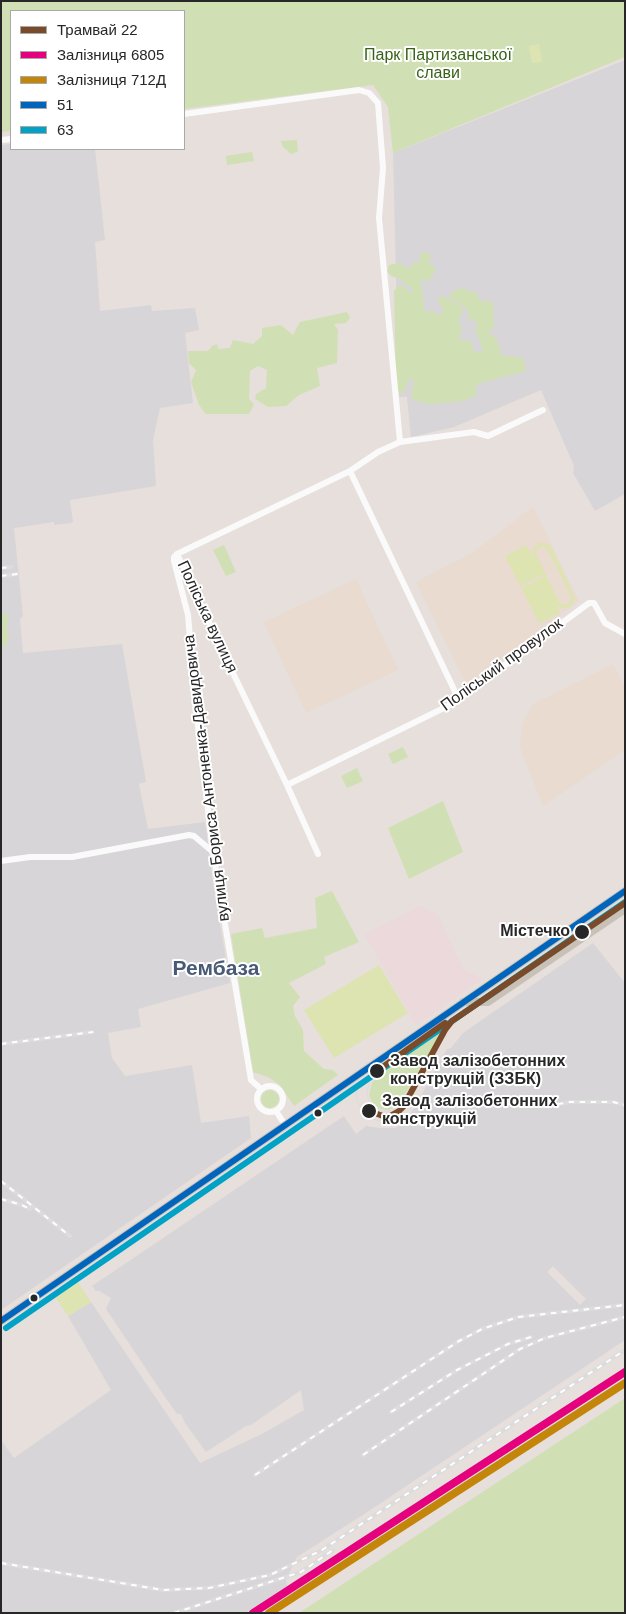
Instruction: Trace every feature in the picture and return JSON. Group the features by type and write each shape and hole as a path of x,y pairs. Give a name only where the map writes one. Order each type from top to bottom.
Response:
{"main road":[{"path":"1,1322 625,891"},
{"path":"464,1002 488,1002 625,909"}],"street":[{"path":"185,114 359,90 369,93 378,103 383,168 379,218 400,442"},
{"name":"Поліська вулиця","path":"318,854 177,554 350,470 378,452 400,442 474,432 488,436 543,410"},
{"path":"350,470 459,700"},
{"name":"вулиця Бориса Антоненка-Давидовича","path":"177,554 174,557 188,615 196,710 213,852 251,1080 261,1089"},
{"name":"Поліський провулок","path":"287,785 459,700 589,603 594,603 605,623 625,634"},
{"path":"1,861 30,857 72,857 189,835 194,836 213,852"},
{"path":"271,1086 277,1088 282,1093 283,1103 276,1111 269,1112 260,1108 257,1098 261,1089 271,1086"},
{"path":"276,1111 285,1126"}],"shaded area":[{"path":"625,60 625,494 595,511 573,473 574,466 541,390 454,427 411,437 407,397 399,397 393,153"},
{"path":"10,144 10,150 95,150 105,240 95,242 100,311 151,305 152,311 195,308 199,330 185,333 193,403 160,408 153,440 156,486 70,500 73,522 71,523 54,525 54,522 14,528 23,616 20,619 23,653 122,644 146,782 139,784 148,829 205,822 230,983 138,1009 141,1027 108,1033 112,1058 125,1076 192,1065 201,1123 249,1116 251,1138 1,1310 1,145"},
{"path":"533,507 579,601 467,686 416,582 472,553"},
{"path":"356,579 398,670 306,713 264,622"},
{"path":"613,664 625,688 625,750 543,806 520,747 522,724 533,704"},
{"path":"420,906 438,915 463,969 483,979 416,1025 364,934"},
{"path":"593,943 625,983 625,1340 297,1557 286,1580 287,1586 245,1613 1,1613 1,1440 14,1458 111,1390 68,1316 91,1302 200,1463 262,1434 304,1410 301,1390 251,1425 246,1426 206,1452 185,1423 181,1414 177,1414 165,1397 106,1309 111,1298 96,1291 92,1286 344,1116 356,1134 366,1126 395,1128 404,1123 447,1049 451,1048 463,1033","holes":["553,1266 586,1299 580,1305 547,1272"]}],"green space":[{"name":"Парк Партизанської слави","path":"1,1 625,1 625,57 393,153 388,107 373,85 185,109 185,10 10,10 10,131 1,132"},
{"path":"539,44 542,62 532,63 529,46"},
{"path":"297,140 298,152 291,154 283,147 281,141"},
{"path":"252,152 254,161 227,165 226,156"},
{"path":"424,252 429,253 431,257 428,262 436,269 428,282 420,278 425,312 432,311 438,315 444,310 437,299 440,296 451,300 461,307 463,311 458,320 462,329 459,340 471,341 474,353 483,351 475,328 479,324 468,318 469,311 448,296 459,288 477,293 478,298 482,302 489,300 493,304 494,329 486,330 497,339 501,355 523,358 526,371 477,384 476,396 459,402 427,404 414,400 411,397 414,380 410,378 403,394 396,391 394,291 400,284 411,293 414,291 400,279 391,276 387,271 389,265 400,263 409,269 415,262 422,262 419,257"},
{"path":"347,312 350,318 346,323 334,324 338,330 337,363 317,368 320,386 299,395 286,406 268,407 255,399 256,394 266,388 267,370 258,366 250,371 249,399 254,404 249,414 206,414 199,405 191,382 196,370 189,363 188,351 208,351 217,344 218,349 230,348 233,340 253,344 262,336 262,328 281,325 293,335 300,322"},
{"path":"541,542 552,548 575,598 571,607 557,606 560,613 539,623 521,588 543,577 542,575 520,586 505,556 526,545 533,557 533,548","holes":["544,546 571,596 567,604 559,602 536,554 538,548"]},
{"path":"224,545 236,572 226,576 213,550"},
{"path":"1,613 5,613 9,617 7,625 8,640 6,646 1,647"},
{"path":"403,747 408,757 393,764 388,754"},
{"path":"357,768 363,781 347,788 341,776"},
{"path":"443,801 463,852 409,879 388,828"},
{"path":"332,891 359,942 324,957 326,964 289,983 300,997 293,1006 295,1016 303,1030 304,1051 324,1069 333,1070 338,1075 294,1106 280,1085 268,1077 253,1072 231,934 262,928 265,938 317,928 315,898"},
{"path":"379,965 408,1013 334,1058 304,1010"},
{"path":"443,1027 426,1061 398,1105 389,1110 381,1109 373,1104 369,1095 372,1083 377,1077"},
{"path":"266,1090 274,1090 279,1095 277,1106 266,1108 261,1103 261,1095"},
{"path":"78,1282 91,1302 68,1316 54,1295"},
{"path":"625,1398 625,1613 299,1613"}],"tram line":[{"name":"22","path":"369,1111 383,1116 390,1116 399,1111 452,1021 625,903"},
{"path":"377,1071 359,1085 356,1093 358,1103 363,1111 375,1120 386,1121 396,1119 403,1112 448,1029 456,1018"},
{"name":"22","path":"377,1071 445,1023"},
{"path":"405,1098 395,1109 381,1111 369,1102 367,1091 369,1085 378,1074 420,1044 432,1032"}],"railway":[{"path":"1,568 11,567"},
{"path":"1,576 18,574"},
{"path":"1,1044 93,1032"},
{"path":"547,1106 570,1102 613,1102 625,1105"},
{"path":"1,1181 70,1236"},
{"path":"1,1199 30,1209"},
{"path":"255,1475 459,1341 482,1329 518,1317 625,1305"},
{"path":"363,1455 520,1349 545,1338 625,1317"},
{"path":"391,1412 457,1370 508,1344 531,1337"},
{"path":"1,1563 163,1590 209,1588 270,1575 322,1550 625,1350"},
{"path":"174,1613 301,1572 333,1550"}],"rail line":[{"name":"6805","path":"253,1613 625,1372"},
{"name":"712Д","path":"269,1613 625,1383"}],"transit line":[{"name":"51","path":"1,1321 625,891"},
{"name":"63","path":"6,1328 625,902"}],"place":[{"name":"Містечко","path":"582,932"},
{"name":"Завод залізобетонних конструкцій (ЗЗБК)","path":"377,1071"},
{"name":"Завод залізобетонних конструкцій","path":"369,1111"}],"district":[{"name":"Рембаза","path":"216,969"}]}
